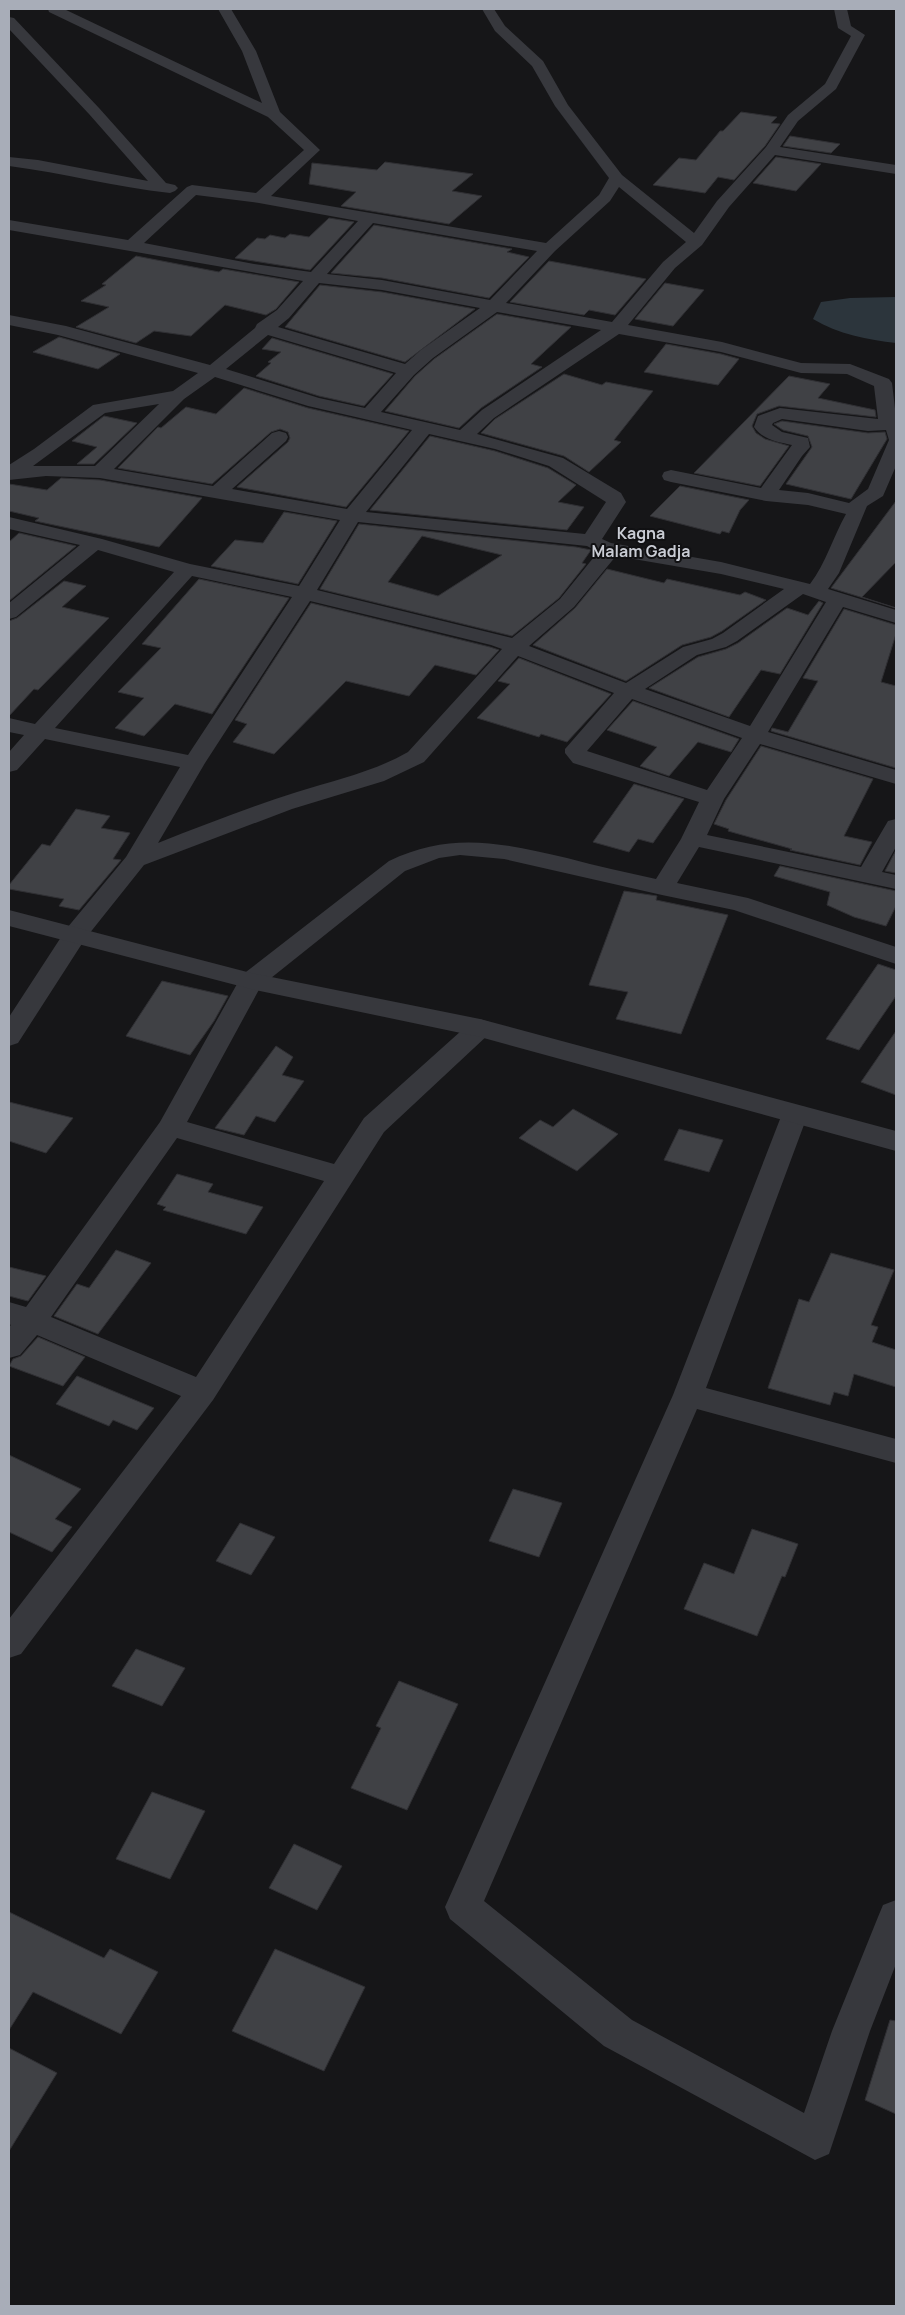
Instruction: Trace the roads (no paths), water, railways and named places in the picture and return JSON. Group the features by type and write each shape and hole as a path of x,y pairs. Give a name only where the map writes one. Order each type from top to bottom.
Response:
{"street":[{"path":"54,9 273,114 313,150 259,198"},
{"path":"225,9 248,51 273,114"},
{"path":"488,9 500,28 538,64 562,106 617,178 696,242"},
{"path":"463,437 488,414 616,328 669,265 696,242 723,204 771,150 793,118 830,86 858,35 845,28 841,9"},
{"path":"9,21 94,111 161,187"},
{"path":"771,150 896,170"},
{"path":"9,162 38,165 131,184 259,198 549,248"},
{"path":"368,416 408,371 427,354 494,306 549,248 605,198 617,178"},
{"path":"132,245 192,190"},
{"path":"100,472 178,395 213,371 283,314 369,218"},
{"path":"9,225 132,245 246,268 382,285 722,347 802,368 850,369 890,383 887,419 895,430"},
{"path":"9,320 60,330 213,371 314,402 368,416 500,445 556,462 614,497 616,502 601,545 567,603 515,647 416,757 401,767 368,779 306,797 136,860"},
{"path":"264,328 408,371"},
{"path":"9,473 41,453 99,409 178,395"},
{"path":"766,495 795,452 801,447 801,442 776,436 763,426 764,420 780,413 895,430"},
{"path":"9,1037 76,934 136,860 194,763 352,516 423,428"},
{"path":"218,492 279,436"},
{"path":"712,799 581,758 576,753 579,745 628,691 690,651 719,643 819,586 829,573 845,533 857,511 858,504 876,492 896,444"},
{"path":"9,473 46,470 100,472 352,516 601,545 721,568 809,590 896,617"},
{"path":"671,476 766,495 808,499 857,511"},
{"path":"876,492 896,498"},
{"path":"9,523 96,543 187,569 304,592 498,640 572,671 628,691 756,735 896,777"},
{"path":"9,613 96,543"},
{"path":"9,765 187,569"},
{"path":"662,888 693,839 712,799 756,735 838,599"},
{"path":"9,725 194,763"},
{"path":"869,874 896,826"},
{"path":"693,839 869,874 896,882"},
{"path":"9,1347 20,1317 171,1127 251,981 397,866 410,858 452,849 493,849 662,888 739,903 896,956"},
{"path":"9,918 251,981 480,1028 896,1141"},
{"path":"9,1644 202,1392 374,1125 480,1028"},
{"path":"795,1114 688,1395 463,1907 618,2033 815,2140 850,2031 896,1917"},
{"path":"171,1127 341,1176"},
{"path":"20,1317 202,1392"},
{"path":"688,1395 896,1451"}],"district":[{"name":"Kagna Malam Gadja","path":"641,542"}]}
